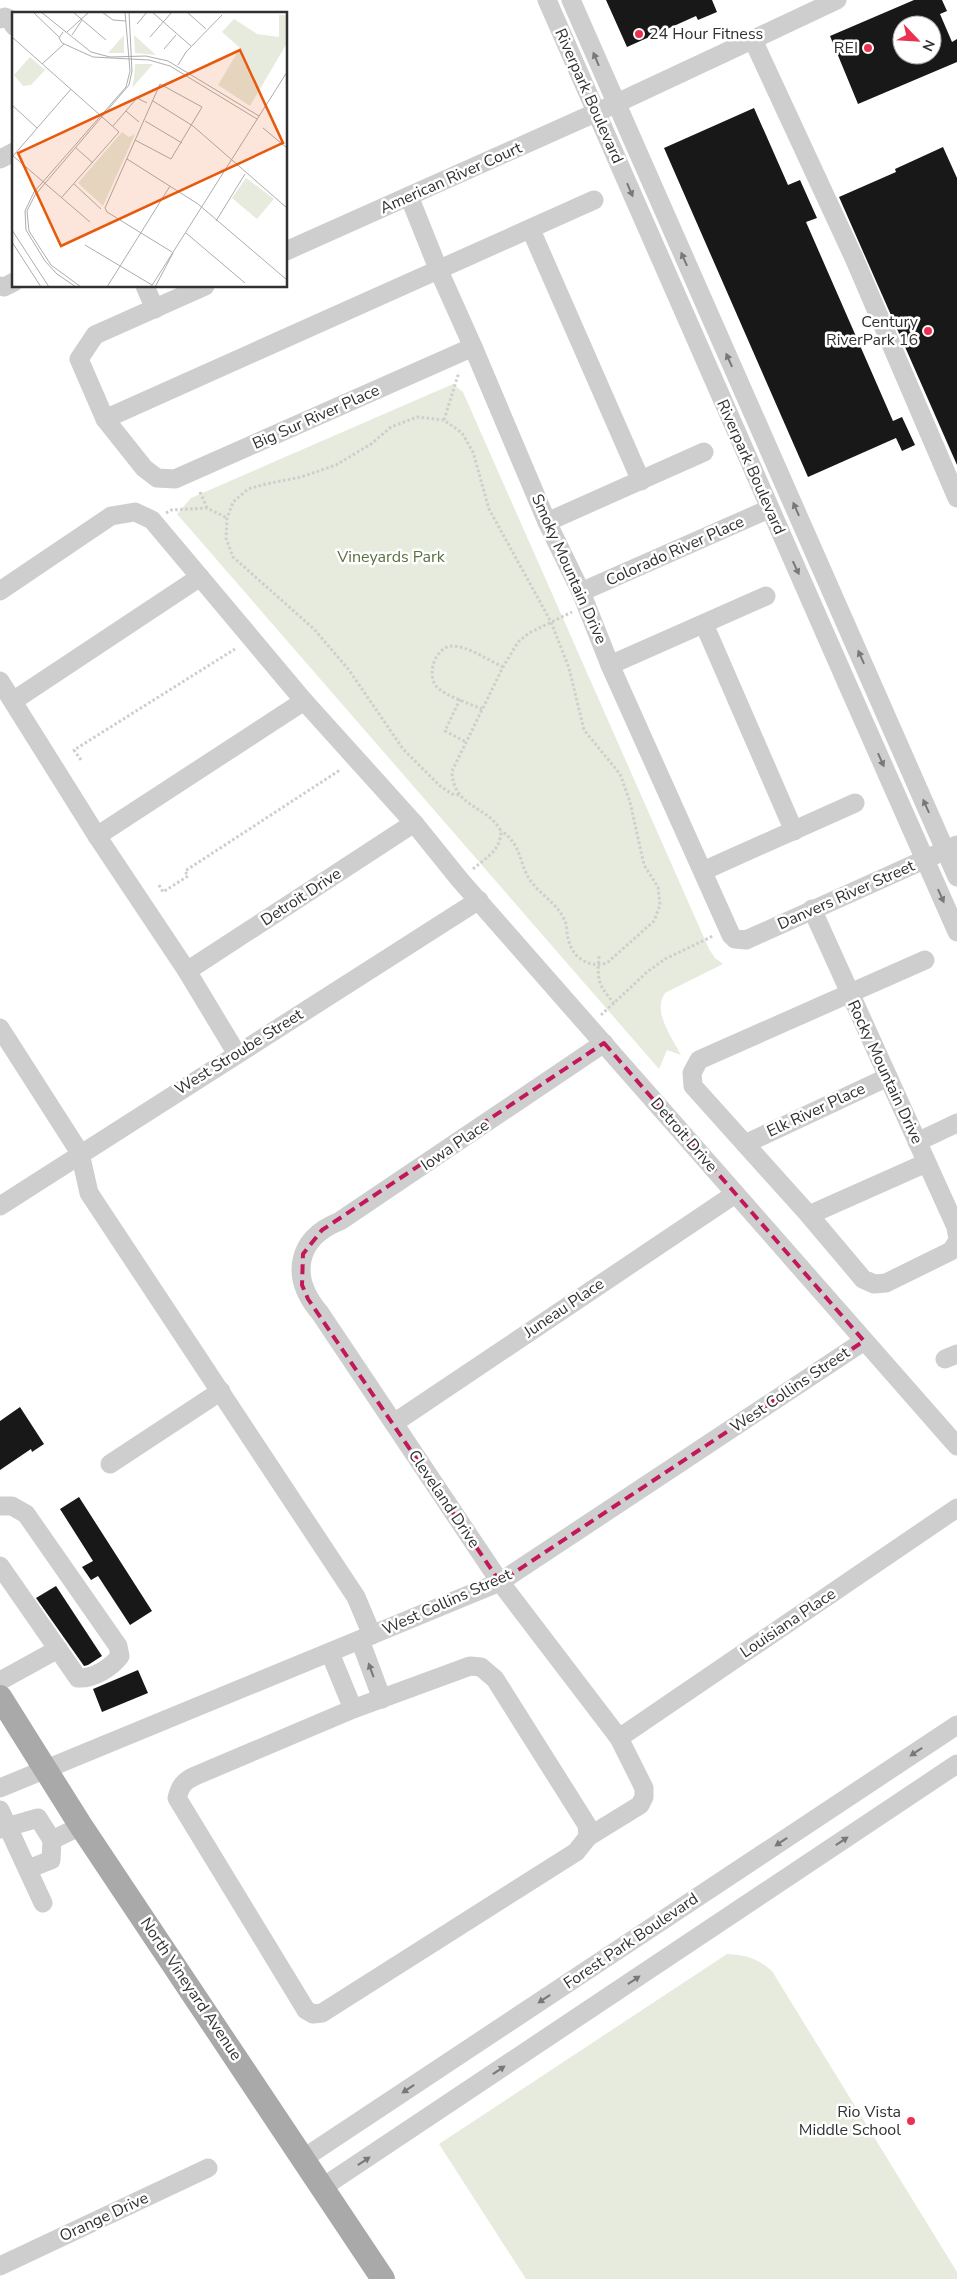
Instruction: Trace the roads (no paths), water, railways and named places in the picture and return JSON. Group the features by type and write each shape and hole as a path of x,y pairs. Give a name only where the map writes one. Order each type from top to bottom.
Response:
{"main road":[{"name":"North Vineyard Avenue","path":"0,1697 81,1826 383,2279"}],"street":[{"name":"Riverpark Boulevard","path":"547,0 769,509 815,608 957,932"},
{"name":"Riverpark Boulevard","path":"571,0 615,104 952,848 957,877"},
{"name":"American River Court","path":"288,249 597,113 837,0"},
{"path":"0,19 4,17 10,19 12,22"},
{"path":"753,40 854,258 957,498"},
{"path":"0,159 12,153"},
{"name":"Smoky Mountain Drive","path":"409,196 439,271 547,522 731,934"},
{"path":"200,288 95,334 79,359 105,419 531,230 594,200"},
{"path":"531,230 641,480"},
{"path":"0,286 4,287 12,283"},
{"path":"146,288 155,308"},
{"name":"Big Sur River Place","path":"105,419 144,468 156,478 175,479 473,347"},
{"path":"547,522 704,452"},
{"name":"Colorado River Place","path":"583,599 769,509"},
{"name":"Detroit Drive","path":"0,590 111,516 135,512 152,520 304,700 414,823 460,880 589,1024 735,1194 957,1446"},
{"path":"13,701 200,577"},
{"path":"610,665 766,596"},
{"path":"704,624 794,831"},
{"path":"0,681 97,836 188,971 237,1054"},
{"path":"97,836 304,700"},
{"path":"703,872 855,803"},
{"name":"Detroit Drive","path":"188,971 414,823"},
{"name":"Danvers River Street","path":"731,934 746,940 952,848"},
{"name":"West Stroube Street","path":"0,1206 80,1153 479,900"},
{"name":"Rocky Mountain Drive","path":"812,909 956,1227 957,1234"},
{"path":"925,960 699,1060 692,1073 693,1086 809,1215 863,1280 874,1284 886,1283 951,1251 957,1242"},
{"path":"0,1028 80,1153 89,1193 356,1596 382,1699"},
{"name":"Iowa Place","path":"307,1247 322,1230 340,1221 604,1043"},
{"name":"Elk River Place","path":"745,1144 888,1077"},
{"path":"917,1142 957,1123"},
{"path":"809,1215 926,1163"},
{"name":"Juneau Place","path":"394,1422 735,1194"},
{"name":"Cleveland Drive","path":"307,1247 303,1254 300,1270 302,1285 308,1299 320,1313 394,1422 500,1582 619,1738 641,1780 644,1788 644,1797 640,1805 588,1837 576,1852 322,2013 314,2014 306,2010 177,1798 180,1788 186,1781 195,1776 353,1709 470,1666 482,1667 490,1672 587,1825 588,1837"},
{"name":"West Collins Street","path":"0,1788 500,1582 864,1340"},
{"path":"110,1464 221,1392"},
{"path":"0,1506 12,1506 26,1514 118,1646 120,1656 115,1663 88,1678 78,1678 58,1649 7,1590 0,1566"},
{"name":"Louisiana Place","path":"619,1738 957,1508"},
{"path":"0,1681 58,1649"},
{"path":"330,1652 353,1709"},
{"name":"Forest Park Boulevard","path":"304,2158 957,1725"},
{"name":"Forest Park Boulevard","path":"323,2188 957,1764"},
{"path":"28,1869 52,1860 52,1840 38,1818 2,1821 28,1869 43,1903"},
{"path":"52,1840 81,1826"},
{"name":"Orange Drive","path":"0,2266 208,2168"}],"place":[{"name":"24 Hour Fitness","path":"639,34"},
{"name":"REI","path":"868,48"},
{"name":"Century RiverPark 16","path":"928,331"},
{"name":"Rio Vista Middle School","path":"911,2121"}],"park label":[{"name":"Vineyards Park","path":"391,557"}]}
